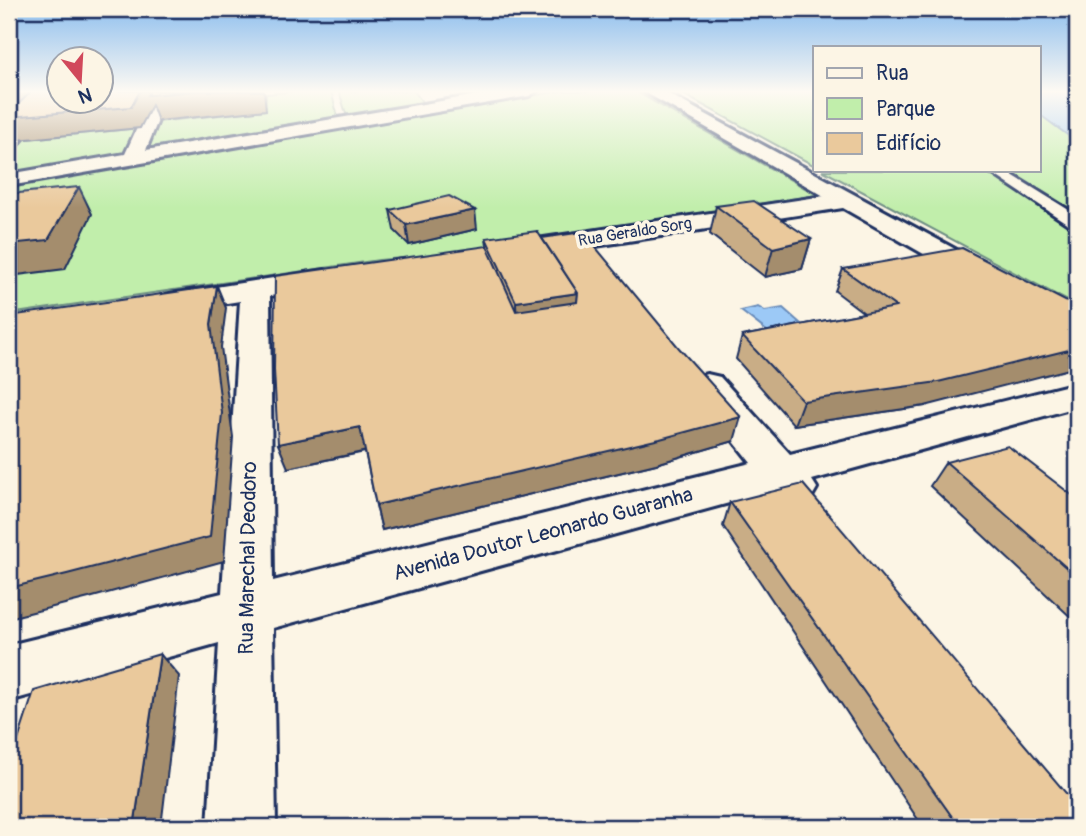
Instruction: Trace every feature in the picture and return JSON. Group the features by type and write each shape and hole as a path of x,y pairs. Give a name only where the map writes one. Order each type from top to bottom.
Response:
{"street":[{"path":"9,143 21,130"},
{"path":"133,159 143,130"},
{"path":"9,180 304,130"},
{"path":"721,130 1077,328"},
{"name":"Rua Geraldo Sorg","path":"514,250 596,256 847,200"},
{"path":"147,306 350,275"},
{"name":"Rua Marechal Deodoro","path":"242,827 255,289"},
{"path":"682,356 826,524"},
{"name":"Avenida Doutor Leonardo Guaranha","path":"9,673 1077,395"}],"lane":[{"path":"997,172 1036,199 1077,222"},
{"path":"1014,172 1050,198 1077,213"}],"green space":[{"path":"139,130 126,155 9,174 9,149 17,140"},
{"path":"145,130 290,130 133,159"},
{"path":"336,130 703,130 817,195 428,256 379,260 9,314 9,187"},
{"path":"749,130 813,130 813,165"},
{"path":"1040,130 1077,130 1077,306 826,172 1040,172"}],"water":[{"path":"1061,130 1077,130 1077,142"},
{"path":"758,307 765,311 783,308 809,331 777,339 741,311"}],"building":[{"path":"79,187 48,240 9,244 9,194"},
{"path":"449,196 475,210 406,225 390,210"},
{"path":"754,201 811,239 773,248 716,206"},
{"path":"537,231 578,293 516,302 486,238"},
{"path":"583,232 679,348 741,417 660,439 376,505 360,427 278,444 274,370 275,276 487,246 516,311 577,302 578,293 542,238"},
{"path":"962,248 1077,307 1077,348 938,382 803,401 742,336 896,307 843,269"},
{"path":"217,286 211,324 222,413 210,537 9,588 9,316"},
{"path":"1008,446 1077,499 1077,577 946,462"},
{"path":"803,484 1077,806 1077,827 943,827 955,821 730,502"},
{"path":"160,654 134,827 9,827 9,768 34,691"}]}
